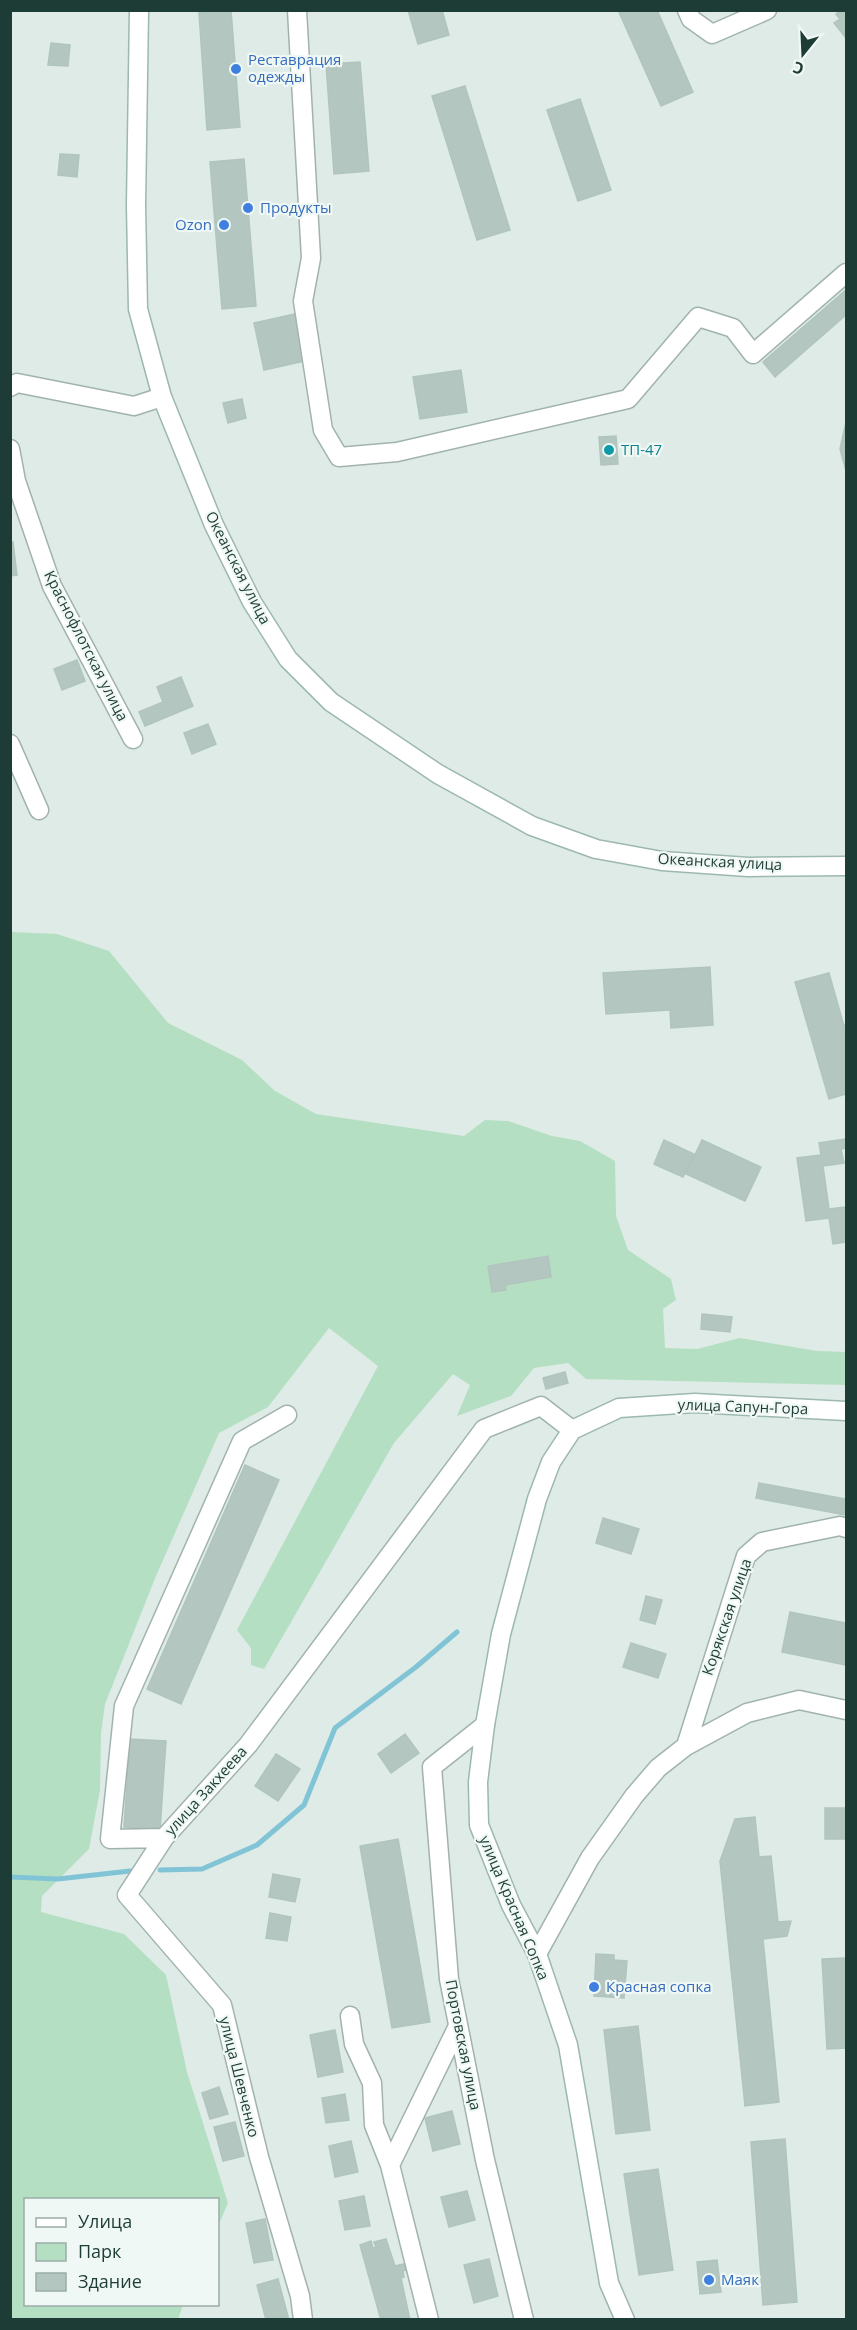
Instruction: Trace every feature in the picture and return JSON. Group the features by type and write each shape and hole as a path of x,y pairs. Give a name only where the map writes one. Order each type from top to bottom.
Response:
{"street":[{"name":"Океанская улица","path":"140,10 136,205 138,309 162,397 214,525 252,603 288,659 331,702 438,774 521,820 596,849 662,861 748,867 846,866"},
{"path":"297,10 301,40 311,258 303,301 323,430 339,457 397,452 628,399 698,317 733,327 753,354 846,273"},
{"path":"687,10 691,19 712,34 767,10"},
{"path":"10,387 17,383 134,406 162,397"},
{"name":"Краснофлотская улица","path":"10,449 16,480 52,586 133,739"},
{"path":"10,744 39,810"},
{"name":"улица Сапун-Гора","path":"572,1430 619,1408 695,1403 846,1411"},
{"name":"улица Закхеева","path":"287,1414 242,1441 124,1707 110,1839 164,1838 248,1745 484,1429 541,1406 572,1430"},
{"name":"улица Красная Сопка","path":"572,1430 551,1462 537,1499 501,1634 485,1725 478,1782 479,1825 511,1905 537,1954 568,2045 609,2283 625,2319"},
{"name":"Корякская улица","path":"686,1746 746,1556 762,1542 840,1526 846,1528"},
{"path":"537,1954 590,1858 634,1796 658,1768 686,1746 747,1713 799,1700 846,1710"},
{"name":"Портовская улица","path":"485,1725 432,1767 449,1979 485,2160 524,2319"},
{"name":"улица Шевченко","path":"164,1838 127,1895 222,2005 259,2157 300,2296 303,2319"},
{"path":"350,2016 354,2044 372,2083 374,2126 390,2165 429,2319"},
{"path":"390,2165 458,2026"}],"green space":[{"path":"11,932 57,934 109,951 168,1023 242,1060 275,1091 316,1114 464,1136 485,1120 508,1121 552,1136 580,1141 615,1161 616,1216 628,1250 671,1279 676,1300 663,1309 665,1348 697,1349 740,1338 817,1351 846,1352 846,1385 586,1379 568,1363 534,1368 511,1396 457,1416 470,1385 453,1374 394,1443 264,1669 251,1665 251,1648 237,1630 378,1366 329,1328 268,1407 219,1433 156,1576 105,1704 101,1733 100,1790 89,1849 42,1896 41,1912 124,1934 166,1975 187,2072 228,2203 219,2224 219,2198 24,2198 24,2306 183,2306 178,2319 11,2320"}],"building":[{"path":"231,10 240,127 207,130 199,13"},
{"path":"408,10 442,10 449,35 418,44"},
{"path":"618,10 657,10 693,92 661,106"},
{"path":"841,10 846,10 846,38 834,23 840,19 836,14"},
{"path":"51,43 70,45 68,66 48,65"},
{"path":"360,62 369,171 334,174 326,64"},
{"path":"465,86 510,230 477,240 432,96"},
{"path":"580,99 611,190 578,201 547,110"},
{"path":"60,154 79,155 77,177 58,175"},
{"path":"244,159 256,306 222,309 210,162"},
{"path":"846,290 846,315 775,377 763,362"},
{"path":"295,314 305,361 264,370 254,323"},
{"path":"461,370 467,412 420,419 413,377"},
{"path":"242,399 246,418 228,423 223,403"},
{"path":"846,422 846,471 840,449"},
{"name":"ТП-47","path":"616,436 618,464 601,465 599,437"},
{"path":"13,542 17,575 10,576 10,543"},
{"path":"77,660 85,681 62,690 54,669"},
{"path":"181,677 193,706 145,726 139,712 163,702 157,687"},
{"path":"208,724 216,744 192,754 184,733"},
{"path":"710,967 713,1025 671,1028 670,1010 606,1014 603,973"},
{"path":"829,973 844,1026 846,1025 846,1094 829,1099 795,982"},
{"path":"845,1139 846,1148 841,1149 844,1163 823,1166 829,1209 845,1207 846,1242 833,1244 829,1218 806,1221 797,1158 821,1155 819,1143"},
{"path":"664,1140 694,1154 683,1177 654,1164"},
{"path":"702,1140 761,1167 745,1201 686,1174"},
{"path":"548,1256 551,1277 505,1285 506,1290 492,1292 488,1266"},
{"path":"702,1314 732,1317 730,1332 701,1329"},
{"path":"565,1372 568,1383 546,1389 543,1378"},
{"path":"245,1465 279,1480 181,1704 147,1689"},
{"path":"759,1483 846,1499 846,1515 756,1498"},
{"path":"603,1518 639,1529 631,1554 596,1543"},
{"path":"646,1596 662,1600 655,1624 640,1620"},
{"path":"790,1612 846,1623 846,1665 782,1652"},
{"path":"631,1643 666,1654 658,1678 623,1667"},
{"path":"405,1734 419,1753 391,1773 378,1754"},
{"path":"130,1739 166,1741 160,1830 124,1827"},
{"path":"276,1754 300,1769 278,1801 255,1786"},
{"path":"825,1808 846,1808 846,1839 825,1839"},
{"path":"755,1817 759,1857 771,1856 778,1922 791,1921 787,1936 763,1939 779,2102 745,2106 720,1861 735,1819"},
{"path":"398,1839 430,2022 392,2028 360,1846"},
{"path":"273,1874 300,1879 295,1902 269,1897"},
{"path":"270,1913 291,1917 287,1941 266,1938"},
{"path":"596,1954 614,1955 614,1960 627,1961 624,1998 594,1996"},
{"path":"846,1958 846,2048 827,2049 822,1959"},
{"path":"638,2026 650,2130 616,2134 604,2030"},
{"path":"335,2030 343,2072 318,2077 310,2035"},
{"path":"219,2087 228,2114 210,2119 202,2093"},
{"path":"345,2094 349,2120 326,2123 322,2098"},
{"path":"452,2111 460,2144 433,2151 425,2118"},
{"path":"235,2122 244,2156 223,2161 214,2127"},
{"path":"785,2139 797,2302 763,2305 751,2142"},
{"path":"351,2141 358,2172 335,2177 329,2146"},
{"path":"658,2169 673,2270 639,2275 624,2174"},
{"path":"467,2191 475,2220 449,2227 441,2197"},
{"path":"364,2196 370,2226 345,2230 339,2201"},
{"path":"265,2219 273,2260 254,2263 246,2223"},
{"path":"386,2239 395,2266 404,2264 406,2270 403,2271 404,2277 401,2278 410,2320 381,2320 360,2245 371,2241 373,2248 376,2247 374,2242"},
{"path":"489,2259 498,2296 474,2303 464,2265"},
{"name":"Маяк","path":"717,2260 721,2292 700,2294 697,2262"},
{"path":"278,2279 289,2320 266,2320 257,2285"}],"waterway":[{"path":"160,1870 202,1869 257,1845 304,1805 335,1728 416,1667 457,1632"},
{"path":"10,1877 58,1879 130,1871"}],"place":[{"name":"Реставрация одежды","path":"236,69"},
{"name":"Продукты","path":"248,208"},
{"name":"Ozon","path":"224,225"},
{"name":"ТП-47","path":"609,450"},
{"name":"Красная сопка","path":"594,1987"},
{"name":"Маяк","path":"709,2280"}]}
